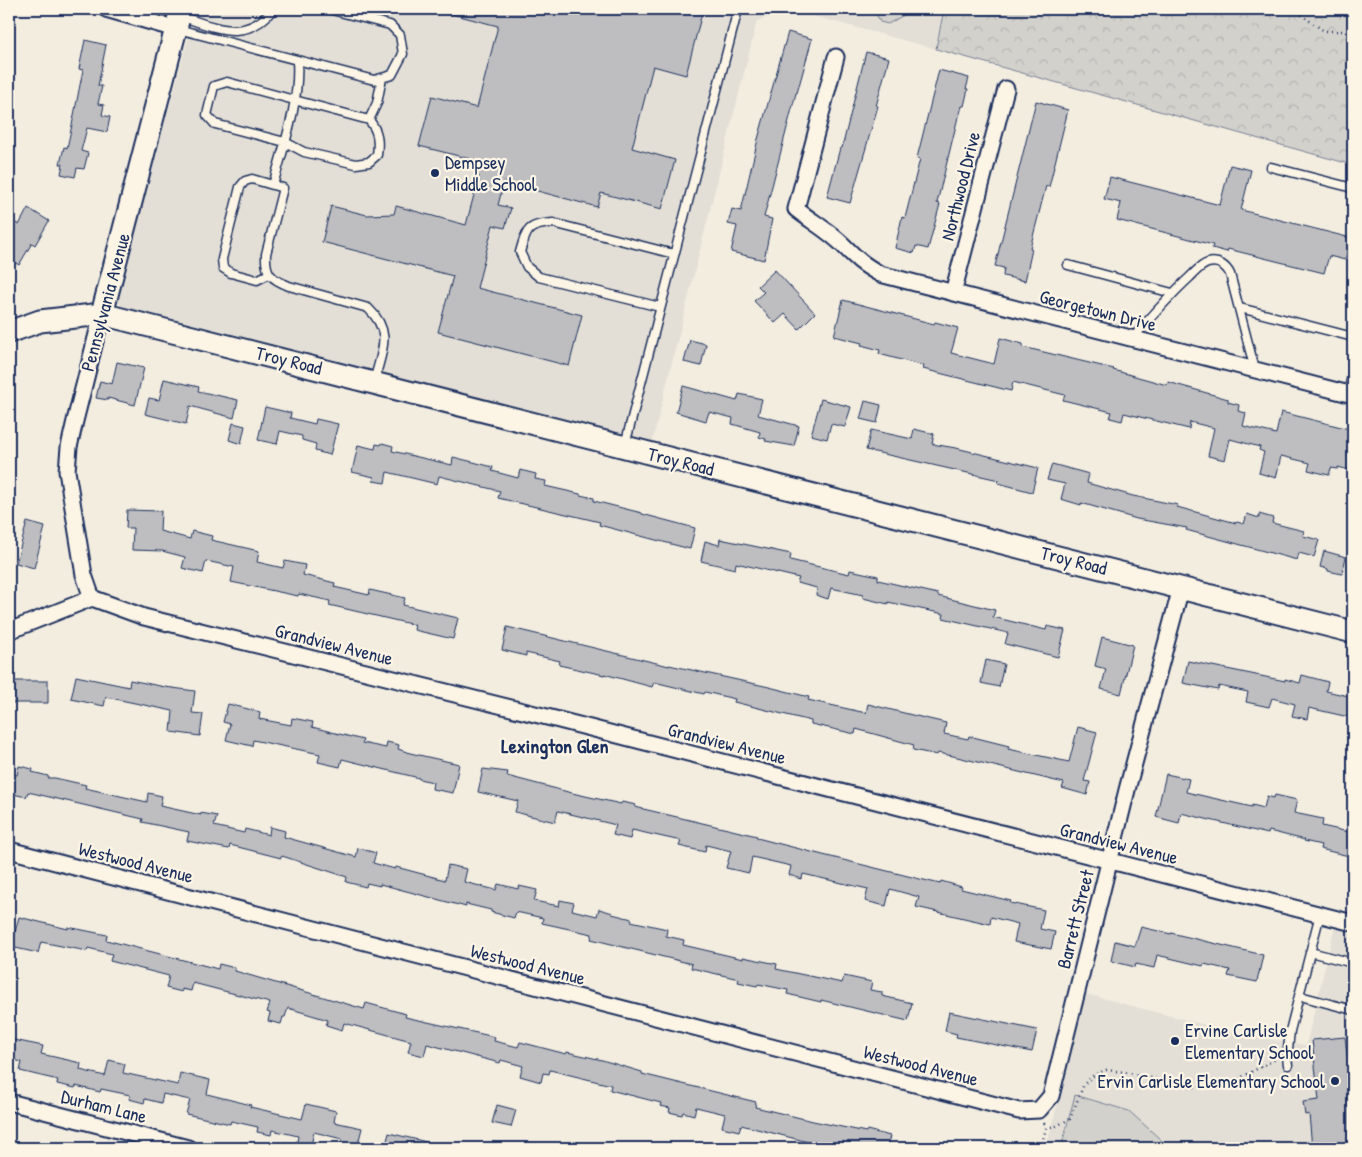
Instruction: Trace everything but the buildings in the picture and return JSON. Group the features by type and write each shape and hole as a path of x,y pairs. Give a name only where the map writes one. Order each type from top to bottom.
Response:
{"street":[{"path":"106,9 179,18"},
{"name":"Pennsylvania Avenue","path":"92,598 84,575 67,471 69,447 179,18"},
{"name":"Georgetown Drive","path":"836,57 796,209 843,245 864,266 880,274 1350,394"},
{"name":"Northwood Drive","path":"953,293 1006,89"},
{"name":"Troy Road","path":"9,332 40,321 102,314 1353,632"},
{"name":"Barrett Street","path":"1039,1110 1051,1096 1181,588"},
{"path":"9,631 92,598"},
{"name":"Grandview Avenue","path":"92,598 144,617 555,719 1353,923"},
{"name":"Westwood Avenue","path":"9,850 1019,1111 1039,1110"},
{"name":"Durham Lane","path":"9,1102 188,1148"}],"lane":[{"path":"179,18 229,31 245,30 266,18 273,9"},
{"path":"179,18 297,60 374,80 392,75 403,54 400,35 390,25 328,9"},
{"path":"624,447 738,9"},
{"path":"273,185 295,100 298,79 297,60"},
{"path":"369,120 377,103 382,78"},
{"path":"227,82 369,120 376,129 379,141 377,155 369,162 356,164 304,152 285,142 216,124 207,114 214,86 227,82"},
{"path":"1270,167 1348,187 1353,190"},
{"path":"269,274 257,280 231,274 223,268 222,259 240,187 245,181 252,179 283,188 266,254 265,264 269,274 278,282 289,286 368,308 378,317 385,338 374,382"},
{"path":"660,307 539,277 527,267 520,252 525,233 536,224 553,223 674,254"},
{"path":"1132,339 1172,293 1203,265 1210,262 1218,263 1226,267 1230,274 1255,370"},
{"path":"1068,265 1172,293"},
{"path":"1240,308 1353,337"},
{"path":"1350,394 1353,372"},
{"path":"1287,1062 1290,1031 1320,914"},
{"path":"1310,952 1353,963"},
{"path":"1300,996 1353,1010"}],"path":[{"path":"1293,9 1324,32 1353,34"},
{"path":"1046,1128 1056,1126 1070,1119 1084,1084 1094,1075 1106,1070 1125,1072 1191,1087 1211,1087 1236,1080 1277,1059 1287,1062"},
{"path":"1039,1110 1046,1128 1041,1148"}],"shaded area":[{"name":"Dempsey Middle School","path":"138,9 787,9 757,21 650,451 123,313 117,298 192,24"},
{"path":"787,9 944,9 936,49"},
{"name":"Ervine Carlisle Elementary School","path":"1335,926 1353,931 1353,1148 1046,1148 1086,994 1248,1036 1306,1045"}],"green space":[{"path":"874,9 910,9 909,12 888,24 880,22"},
{"path":"944,9 1353,9 1353,165 936,49"},
{"path":"1075,1095 1129,1111 1170,1148 1061,1148"}],"place":[{"name":"Dempsey Middle School","path":"435,173"},
{"name":"Ervine Carlisle Elementary School","path":"1175,1041"},
{"name":"Ervin Carlisle Elementary School","path":"1335,1081"}],"district":[{"name":"Lexington Glen","path":"555,746"}]}
